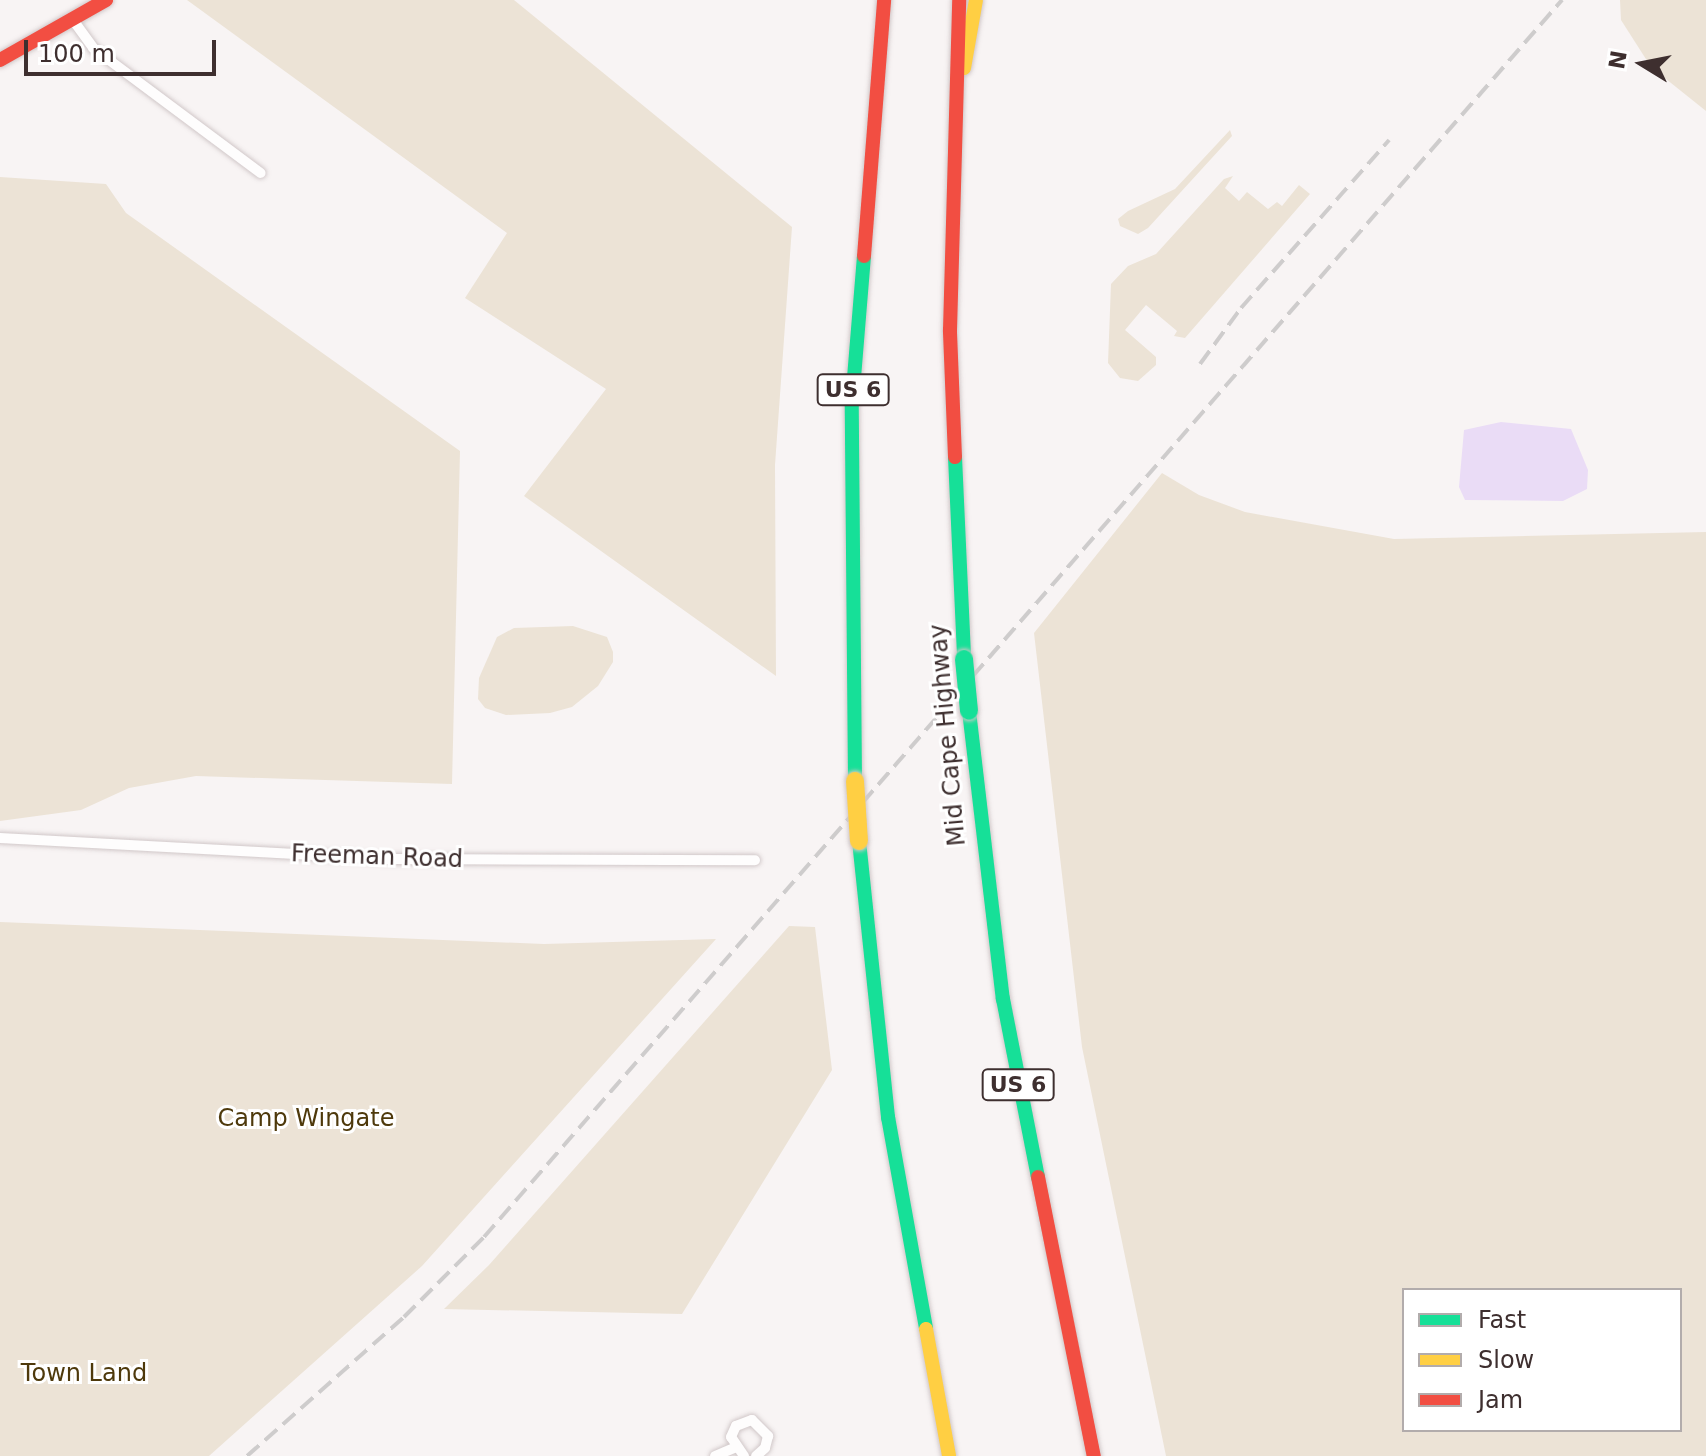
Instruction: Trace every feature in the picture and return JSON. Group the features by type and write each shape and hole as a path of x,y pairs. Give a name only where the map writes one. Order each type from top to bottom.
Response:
{"main road":[{"path":"0,60 106,0"},
{"name":"US 6","path":"884,0 852,402 850,619 855,781 888,1117 949,1456"},
{"name":"Mid Cape Highway","path":"959,0 954,114 951,402 964,659 1008,1026 1094,1456"},
{"path":"954,114 976,0"}],"street":[{"path":"73,20 93,48 261,173"},
{"name":"Freeman Road","path":"0,838 392,859 755,860"},
{"path":"734,1448 736,1426 757,1422 767,1442 756,1456"},
{"path":"715,1456 734,1448"},
{"path":"734,1448 744,1456"}],"green space":[{"path":"187,0 514,0 792,227 775,465 776,676 524,496 606,389 465,298 507,233"},
{"path":"1620,0 1706,0 1706,111 1651,67 1621,20"},
{"path":"1230,130 1232,136 1148,228 1138,234 1120,226 1118,219 1128,211 1175,189"},
{"path":"1233,176 1225,188 1239,201 1247,192 1268,209 1277,202 1282,206 1299,185 1310,194 1185,338 1174,336 1177,331 1146,305 1125,330 1156,357 1156,365 1138,381 1120,378 1108,363 1111,284 1128,266 1156,254 1224,179"},
{"path":"0,177 106,184 126,213 460,451 452,784 196,776 129,788 81,810 0,821"},
{"path":"1162,473 1199,495 1245,512 1394,539 1706,532 1706,1456 1166,1456 1082,1047 1034,633"},
{"path":"573,626 607,637 613,662 598,686 572,707 550,713 506,715 485,708 478,699 479,678 497,637 514,628"},
{"name":"Camp Wingate","path":"0,922 544,944 716,939 422,1266 209,1456 0,1456"},
{"path":"789,926 815,927 832,1070 682,1314 444,1309 489,1265"}],"shaded area":[{"path":"1501,422 1571,429 1588,470 1587,489 1563,501 1465,500 1459,487 1464,430"}],"railway":[{"path":"247,1456 404,1317 484,1237 1562,0"},
{"path":"1200,364 1241,308 1389,140"}],"traffic: fast":[{"path":"855,781 852,402 864,256"},
{"path":"955,457 964,659"},
{"path":"964,659 969,711"},
{"path":"969,711 1003,999 1038,1177"},
{"path":"859,841 888,1117 926,1329"}],"traffic: slow":[{"path":"964,68 976,0"},
{"path":"855,781 859,841"},
{"path":"926,1329 949,1456"}],"traffic: jam":[{"path":"0,60 106,0"},
{"path":"864,256 884,0"},
{"path":"955,457 950,330 959,0"},
{"path":"1038,1177 1094,1456"}],"park label":[{"name":"Town Land","path":"84,1374"}]}
